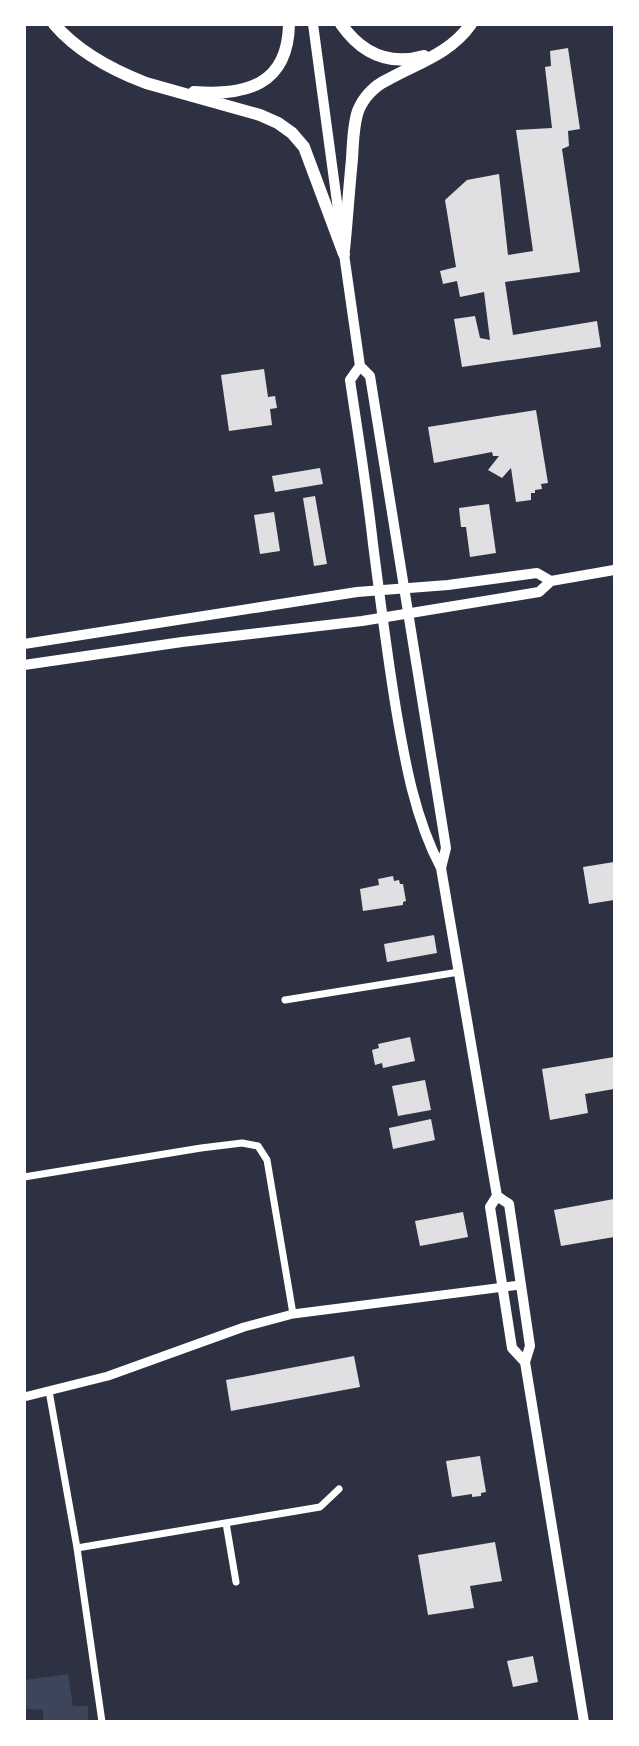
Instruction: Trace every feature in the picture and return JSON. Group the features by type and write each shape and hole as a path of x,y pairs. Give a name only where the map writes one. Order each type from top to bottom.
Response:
{"highway":[{"path":"54,24 84,50 112,68 146,83 260,115 278,122 292,133 304,146 344,254"},
{"path":"169,90 228,92 257,84 271,76 280,65 289,40 289,24"},
{"path":"341,24 364,49 389,59 413,60 448,48"},
{"path":"344,254 359,109 375,88 448,48 460,39 471,24"}],"main road":[{"path":"313,24 360,366 370,376 446,848 441,868"},
{"path":"360,366 349,380 382,617 408,774 432,852 441,868 497,1196 490,1207 512,1348 524,1362"},
{"path":"24,665 182,642 284,631 539,592 551,581 614,570"},
{"path":"24,644 379,590 449,585 537,573 551,581"},
{"path":"497,1196 509,1204 530,1346 524,1362 584,1721"}],"street":[{"path":"285,1000 459,972"},
{"path":"24,1177 201,1148 242,1143 258,1146 267,1160 293,1314"},
{"path":"24,1397 108,1376 244,1327 293,1314 520,1285"},
{"path":"49,1391 77,1548 103,1721"},
{"path":"77,1548 320,1507 339,1489"},
{"path":"226,1523 236,1582"}],"shaded area":[{"path":"68,1674 73,1706 88,1706 88,1721 43,1721 43,1710 25,1709 25,1680"}],"building":[{"path":"568,48 580,129 568,131 569,146 562,149 580,272 505,282 513,335 597,321 601,347 462,367 454,319 475,316 480,338 490,340 484,292 460,297 457,281 443,284 440,271 456,267 445,200 467,180 499,174 508,255 533,251 516,130 552,128 545,67 551,66 550,51"},
{"path":"264,369 268,397 275,396 277,408 270,409 272,425 229,431 221,375"},
{"path":"536,410 548,483 541,484 542,489 531,493 531,500 516,502 511,468 502,478 488,470 499,456 493,456 492,452 434,463 428,427"},
{"path":"320,468 323,484 275,492 272,476"},
{"path":"315,496 327,564 314,566 303,498"},
{"path":"489,504 496,553 470,557 466,527 461,527 459,508"},
{"path":"274,512 280,551 260,554 254,515"},
{"path":"614,862 614,900 589,904 583,867"},
{"path":"393,876 394,881 399,880 400,884 403,884 406,901 403,905 363,911 360,889 379,885 378,879"},
{"path":"434,935 437,953 387,962 384,944"},
{"path":"410,1037 415,1061 383,1068 382,1063 375,1065 372,1050 379,1048 378,1044"},
{"path":"614,1057 614,1089 585,1094 588,1113 550,1120 542,1069"},
{"path":"425,1080 431,1110 398,1116 392,1086"},
{"path":"431,1119 435,1140 393,1149 389,1128"},
{"path":"614,1199 614,1237 561,1246 554,1210"},
{"path":"463,1212 468,1237 420,1246 415,1221"},
{"path":"354,1356 360,1387 231,1411 226,1380"},
{"path":"480,1456 486,1492 481,1493 481,1496 472,1497 472,1494 452,1497 446,1461"},
{"path":"495,1542 502,1581 470,1586 474,1608 428,1615 418,1555"},
{"path":"533,1656 538,1682 513,1687 507,1661"}]}
